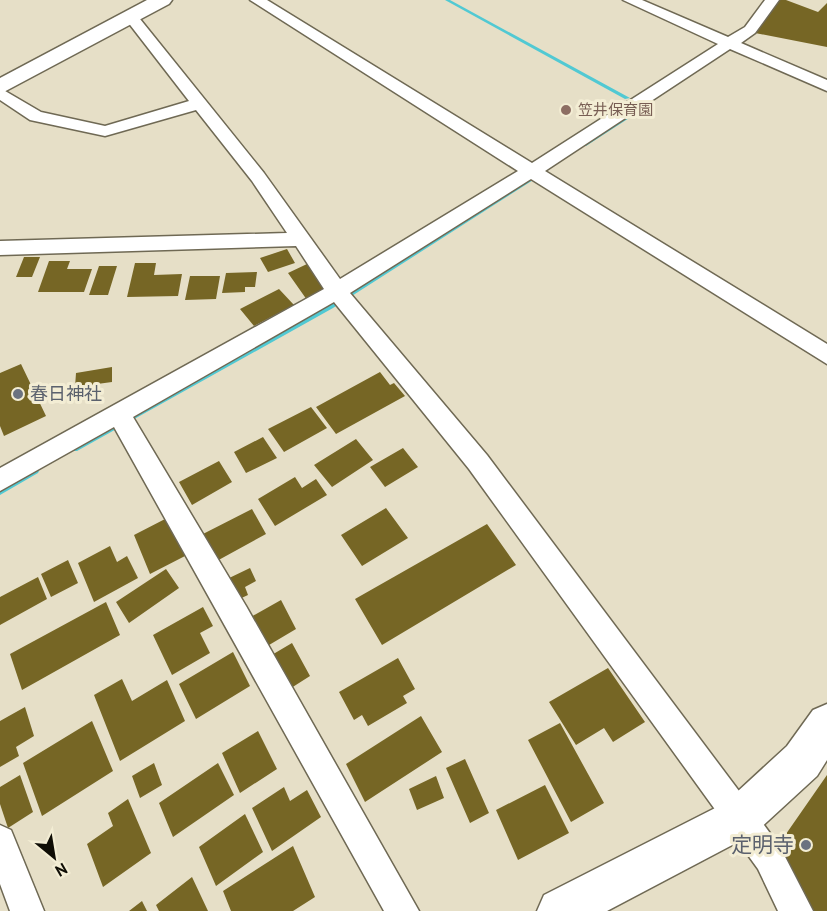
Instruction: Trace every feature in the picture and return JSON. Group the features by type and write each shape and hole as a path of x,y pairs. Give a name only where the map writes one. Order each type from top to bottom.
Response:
{"street":[{"path":"0,87 162,0"},
{"path":"257,0 536,176 827,355"},
{"path":"630,0 827,86"},
{"path":"0,480 122,421 338,291 408,245 536,176 750,30 772,0"},
{"path":"131,17 303,239 338,291 478,462 769,858 796,911"},
{"path":"0,93 36,116 105,131 200,104"},
{"path":"0,248 97,248 303,239"},
{"path":"122,421 236,615 402,911"},
{"path":"560,911 740,818 802,762 827,724"},
{"path":"0,841 27,911"}],"building":[{"path":"778,0 786,0 818,12 827,3 827,47 755,33"},
{"path":"287,249 295,263 268,272 260,258"},
{"path":"24,257 40,257 32,277 16,277"},
{"path":"49,261 70,261 67,269 92,269 84,292 38,292"},
{"path":"135,263 156,263 154,275 182,274 178,296 127,297"},
{"path":"307,264 328,291 307,300 288,273"},
{"path":"99,266 117,266 108,295 89,295"},
{"path":"257,272 255,287 245,287 245,292 222,293 226,273"},
{"path":"190,276 220,276 216,299 185,300"},
{"path":"279,289 294,305 254,326 240,309"},
{"name":"春日神社","path":"21,364 46,416 4,436 0,426 0,373"},
{"path":"112,367 112,382 75,387 76,373"},
{"path":"380,372 390,385 394,383 405,396 336,434 316,407"},
{"path":"311,407 327,428 284,452 268,429"},
{"path":"263,437 277,458 246,473 234,452"},
{"path":"356,439 373,460 332,487 314,465"},
{"path":"403,448 418,467 385,487 370,467"},
{"path":"219,461 232,482 192,505 179,482"},
{"path":"295,477 302,488 316,479 327,495 275,526 258,499"},
{"path":"386,508 408,538 362,566 341,535"},
{"path":"252,509 266,534 215,562 201,535"},
{"path":"167,518 185,556 150,574 134,535"},
{"path":"487,524 516,565 382,645 355,599"},
{"path":"110,546 117,562 127,556 138,578 94,602 78,563"},
{"path":"68,560 78,583 51,597 41,574"},
{"path":"250,568 256,581 245,587 248,595 235,601 225,580"},
{"path":"166,569 179,588 129,623 116,602"},
{"path":"38,577 47,599 0,625 0,597"},
{"path":"281,600 296,629 264,648 249,618"},
{"path":"106,602 120,635 22,690 10,654"},
{"path":"203,607 213,626 200,633 210,653 172,675 153,635"},
{"path":"292,643 310,676 288,690 270,656"},
{"path":"233,652 250,686 196,719 179,684"},
{"path":"398,658 415,689 403,696 407,703 368,726 362,715 354,720 339,692"},
{"path":"608,668 645,722 613,742 604,728 576,745 549,702"},
{"path":"122,679 132,701 167,680 185,721 120,761 94,695"},
{"path":"25,707 34,736 16,747 19,756 0,767 0,721"},
{"path":"421,716 442,752 365,802 346,764"},
{"path":"92,721 113,771 42,816 23,763"},
{"path":"560,723 604,803 571,822 528,740"},
{"path":"258,731 277,769 240,793 222,753"},
{"path":"465,759 489,813 470,823 446,768"},
{"path":"154,763 162,785 140,798 132,776"},
{"path":"218,763 234,795 173,837 159,803"},
{"path":"20,775 33,812 8,828 0,804 0,787"},
{"name":"定明寺","path":"827,775 827,911 812,911 783,856 786,834"},
{"path":"436,776 444,798 417,810 409,789"},
{"path":"545,785 569,833 518,860 496,810"},
{"path":"284,787 290,801 307,790 321,817 272,851 252,808"},
{"path":"128,799 151,853 103,887 87,844 113,826 108,813"},
{"path":"245,814 263,852 216,886 199,847"},
{"path":"293,846 315,897 293,911 231,911 223,891"},
{"path":"192,877 208,911 159,911 156,905"},
{"path":"142,901 147,911 129,911"}],"waterway":[{"path":"447,0 627,98"},
{"path":"584,145 641,108"},
{"path":"74,449 331,306 539,174"},
{"path":"0,492 35,471"}],"place":[{"name":"笠井保育園","path":"566,110"},
{"name":"春日神社","path":"18,394"},
{"name":"定明寺","path":"806,845"}]}
